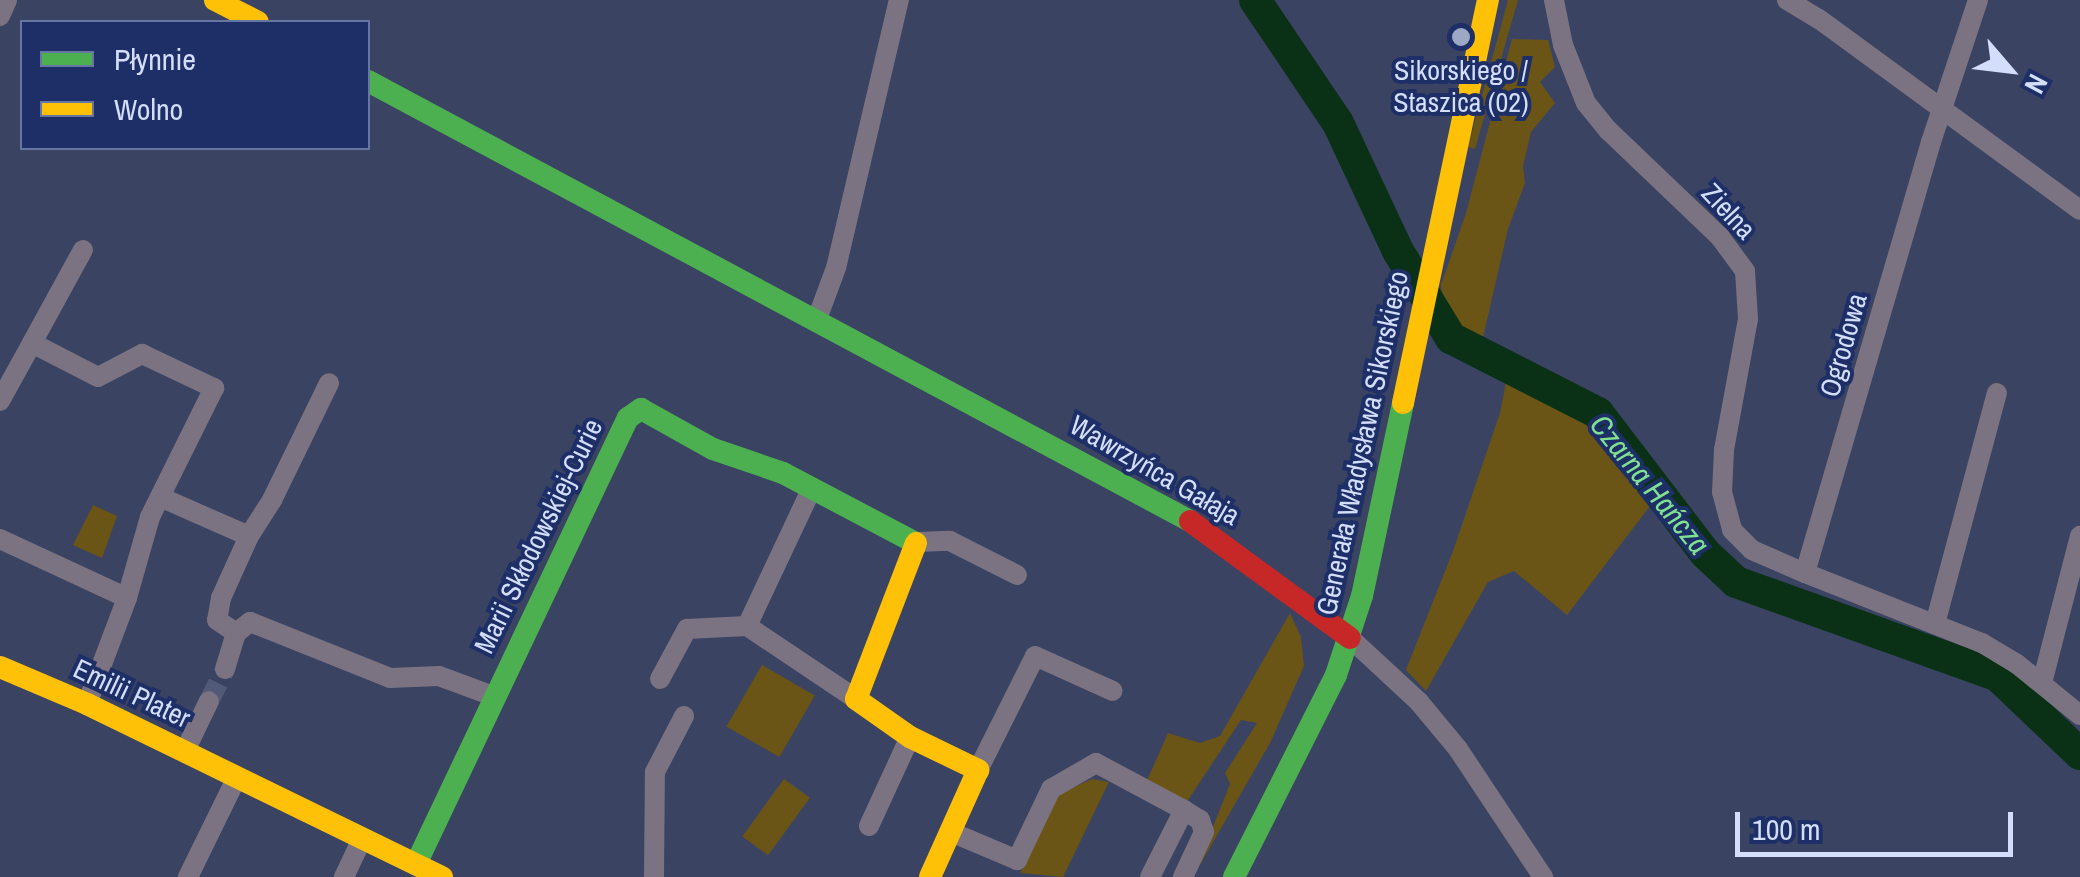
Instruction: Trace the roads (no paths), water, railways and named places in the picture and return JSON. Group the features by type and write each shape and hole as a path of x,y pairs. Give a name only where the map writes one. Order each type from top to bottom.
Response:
{"street":[{"path":"0,16 7,0"},
{"path":"216,0 254,20"},
{"path":"817,319 836,268 899,0"},
{"name":"Generała Władysława Sikorskiego","path":"1234,877 1312,728 1350,638 1488,0"},
{"name":"Zielna","path":"1554,0 1563,44 1586,103 1608,130 1720,236 1745,272 1748,319 1724,450 1722,492 1732,530 1752,550 1805,573"},
{"path":"1787,0 2080,210"},
{"name":"Ogrodowa","path":"1805,573 1978,0"},
{"name":"Wawrzyńca Gałaja","path":"370,82 1208,531 1350,638 1419,702 1458,749 1539,871"},
{"path":"0,401 83,250"},
{"path":"32,343 98,378 142,354 214,388 150,517 88,704"},
{"path":"236,633 217,620 221,598 329,384"},
{"path":"1935,624 1997,393"},
{"name":"Marii Skłodowskiej-Curie","path":"416,864 628,418 641,409 712,449 783,473 916,542 950,541 1017,575"},
{"path":"747,626 810,490"},
{"path":"160,497 249,536"},
{"path":"2042,683 2080,536"},
{"path":"0,539 126,598"},
{"path":"856,699 916,542"},
{"path":"1805,573 1982,643 2042,683 2080,715"},
{"path":"224,669 236,633 250,622 390,678 439,676 494,696"},
{"path":"660,679 687,628 747,626 910,737 978,770"},
{"path":"930,877 1035,656 1113,691"},
{"name":"Emilii Plater","path":"0,667 88,704 442,877"},
{"path":"185,752 209,701"},
{"path":"654,877 655,772 677,743 684,716"},
{"path":"869,826 910,737"},
{"path":"951,832 1018,860 1051,789 1096,763 1200,820 1204,832 1183,877"},
{"path":"188,877 238,777"},
{"path":"1150,877 1184,810"},
{"path":"344,877 362,839"}],"waterway":[{"name":"Czarna Hańcza","path":"1255,0 1338,123 1398,251 1451,338 1598,413 1705,553 1736,582 1998,676 2080,754"}],"tunnel":[{"path":"209,701 225,669"}],"place":[{"name":"Sikorskiego / Staszica (02)","path":"1461,37"}]}
